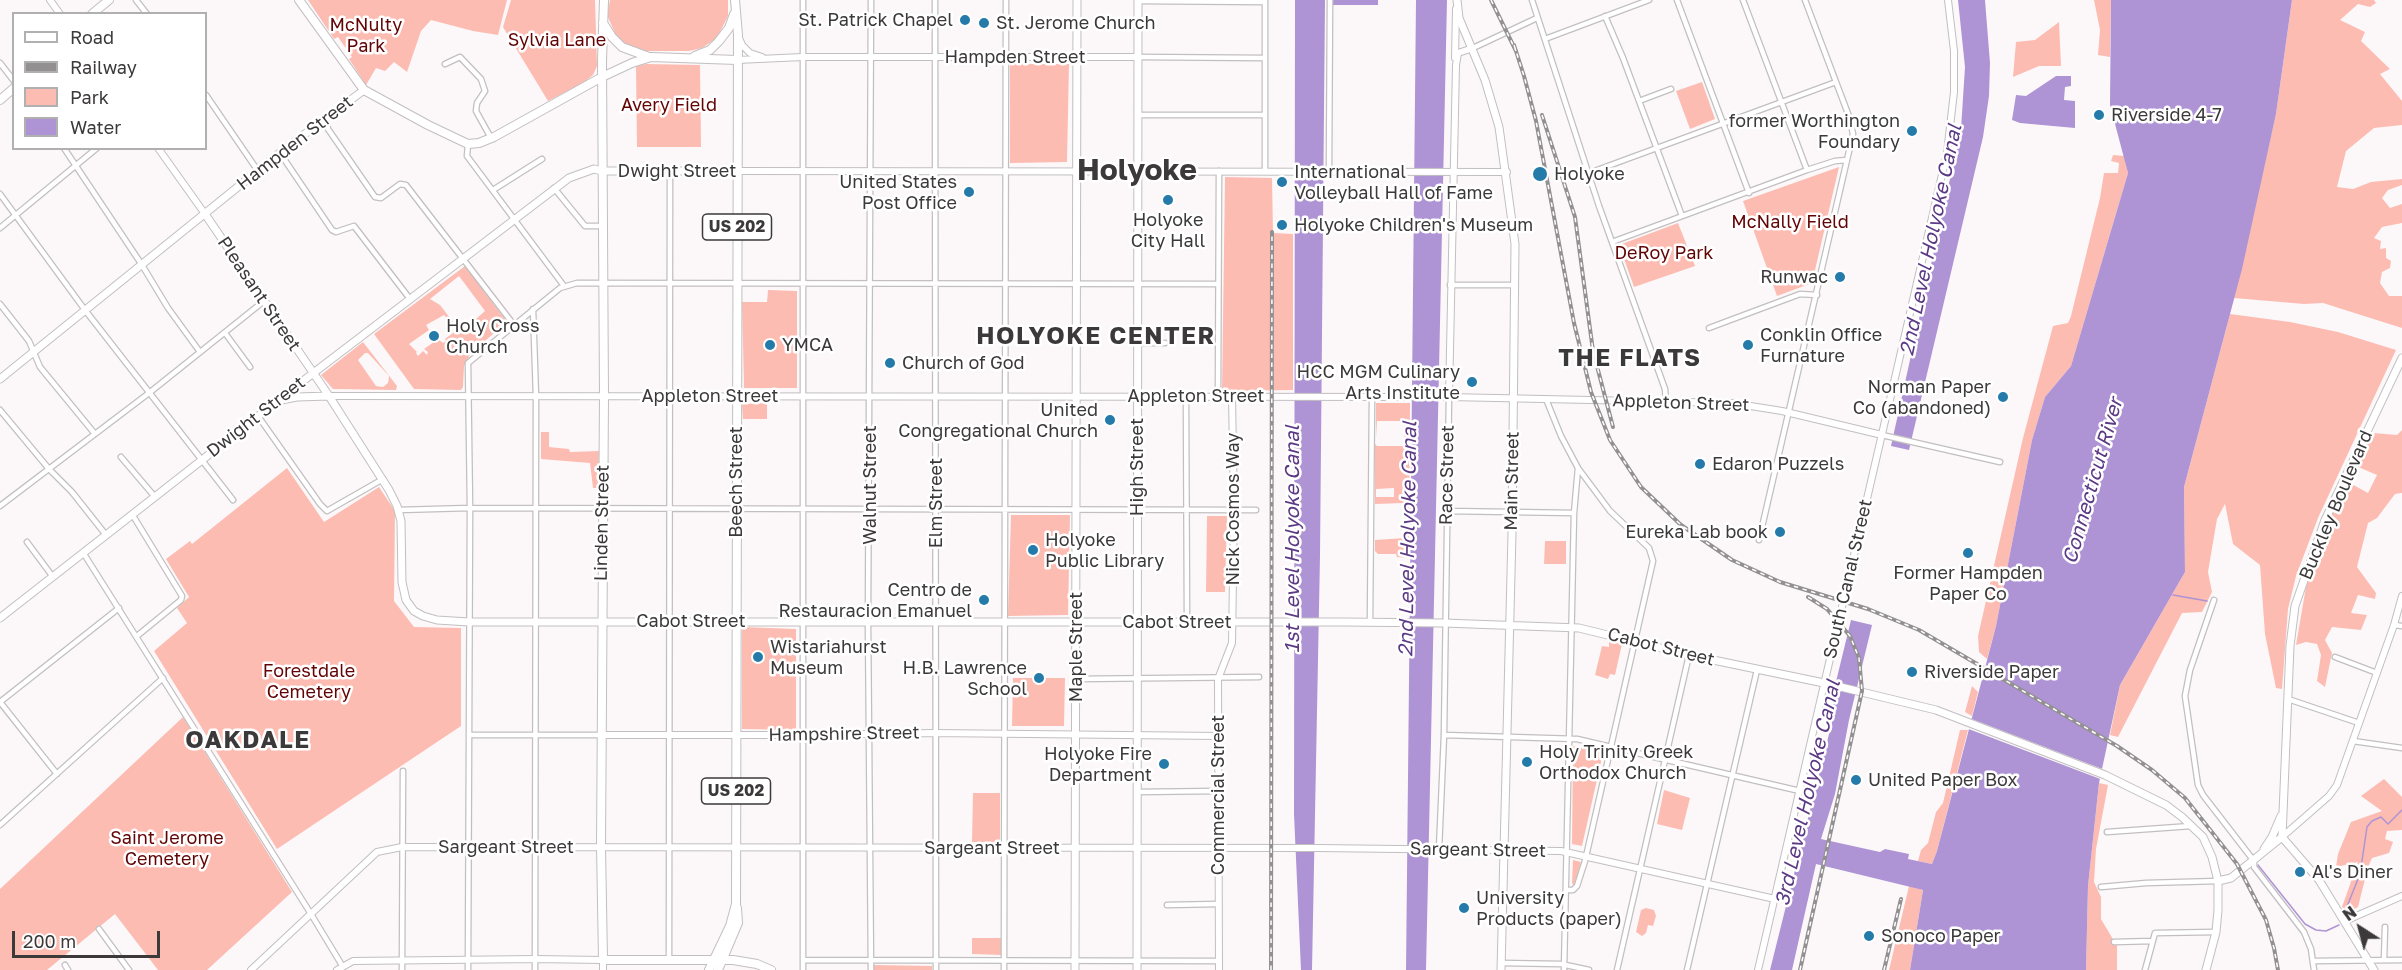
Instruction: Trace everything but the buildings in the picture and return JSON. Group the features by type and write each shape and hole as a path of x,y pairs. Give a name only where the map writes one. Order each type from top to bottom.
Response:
{"main road":[{"path":"94,12 109,0"},
{"path":"299,0 364,90"},
{"name":"Linden Street","path":"603,960 601,846 604,396 602,21 604,0"},
{"name":"US 202","path":"735,0 738,35 737,60"},
{"name":"Maple Street","path":"1076,970 1075,171 1077,0"},
{"name":"High Street","path":"1137,970 1138,0"},
{"name":"Main Street","path":"1457,1 1459,18 1473,48 1494,108 1507,172 1515,244 1512,512 1501,966"},
{"path":"691,58 710,50 719,41 729,28 735,12"},
{"path":"602,21 612,37 622,47 651,57"},
{"name":"Hampden Street","path":"0,379 280,153 364,90 428,126 468,144 479,143 491,138 602,77 651,57 737,60"},
{"name":"Beech Street","path":"709,970 730,926 736,904 737,60"},
{"path":"0,100 12,90"},
{"name":"Dwight Street","path":"0,618 554,188 582,172 594,169 602,171 737,171"},
{"name":"Pleasant Street","path":"205,214 383,479 401,521 402,582 406,600 412,608"},
{"name":"Buckley Boulevard","path":"2282,837 2290,646 2295,606 2315,546 2402,358"},
{"name":"Appleton Street","path":"277,401 297,397 329,396"},
{"name":"Cabot Street","path":"412,608 423,616 437,620 469,622 1443,622 1572,627 1936,710 2104,775 2166,805 2192,826 2207,844 2218,881 2216,932 2206,970"},
{"path":"2256,858 2272,837 2283,808"},
{"path":"2218,881 2231,878 2282,837 2305,861 2374,970"},
{"name":"Beech Street","path":"718,970 738,923 739,915 736,904"},
{"path":"603,960 746,961 771,970"}],"street":[{"path":"136,0 145,12"},
{"path":"802,969 803,0"},
{"name":"Walnut Street","path":"871,0 868,622 871,970"},
{"name":"Elm Street","path":"935,0 936,970"},
{"path":"1004,970 1006,0"},
{"path":"1138,0 1265,1 1265,171"},
{"path":"1327,172 1330,0"},
{"path":"1532,0 1612,242 1665,389 1666,402"},
{"path":"1545,39 1650,0"},
{"path":"1677,0 1749,193"},
{"path":"1743,0 1807,170"},
{"path":"1759,540 1853,134 1805,0"},
{"name":"South Canal Street","path":"1758,970 1827,684 1951,131 1954,51 1948,0"},
{"name":"Race Street","path":"1435,849 1444,735 1443,622 1449,397 1450,172 1456,120 1454,45 1457,1"},
{"path":"1605,16 1682,216"},
{"path":"1456,65 1458,52 1473,48 1537,18"},
{"path":"738,35 742,45 750,52 765,58"},
{"path":"445,64 460,57 481,79 485,91 477,103 476,111 491,138"},
{"name":"Hampden Street","path":"737,60 803,57 1265,58"},
{"path":"0,63 12,78"},
{"path":"1589,173 1836,82"},
{"path":"1639,101 1671,89"},
{"path":"207,96 258,171"},
{"path":"1138,115 1265,115"},
{"path":"326,119 328,129 375,197 381,198 400,184 406,185 514,325"},
{"path":"468,144 467,156 564,286"},
{"path":"65,150 168,308 200,352"},
{"path":"0,228 95,150"},
{"name":"Pleasant Street","path":"159,150 205,214"},
{"path":"280,153 332,230 336,232 354,226 410,299"},
{"path":"493,190 542,159"},
{"path":"1612,242 1807,170 1835,161 1847,160"},
{"path":"669,961 670,171"},
{"name":"Dwight Street","path":"737,171 1507,172"},
{"path":"1218,396 1219,171"},
{"path":"554,188 585,226 602,226"},
{"path":"0,194 85,310 233,500"},
{"path":"468,970 470,396 468,363 564,286 577,283 1217,284"},
{"path":"1450,285 1515,285"},
{"path":"1709,328 1800,294 1817,295"},
{"path":"0,505 149,393 264,301"},
{"path":"0,304 29,341 40,367 95,434"},
{"path":"533,309 536,396 535,970"},
{"path":"225,333 250,367"},
{"path":"1137,344 1165,344"},
{"name":"Appleton Street","path":"329,396 1322,396 1746,404 2000,462"},
{"name":"Nick Cosmos Way","path":"1232,396 1233,622"},
{"path":"1186,397 1187,622"},
{"path":"1370,622 1372,397"},
{"path":"1546,399 1561,436 1578,468 1610,511 1644,543 1652,555 1652,566 1636,641 1586,856 1577,886 1574,890 1567,890"},
{"path":"0,411 49,469 72,492 106,535"},
{"path":"258,416 327,511 331,511 383,479"},
{"path":"121,457 155,497"},
{"path":"1564,967 1574,513 1578,468"},
{"path":"398,510 669,508 1256,510"},
{"path":"1447,511 1574,513"},
{"path":"132,514 182,596 137,636"},
{"path":"27,542 54,577"},
{"path":"84,554 311,914 341,969 352,961 603,960"},
{"path":"2282,837 2334,790 2377,674 2398,626 2402,596"},
{"path":"2214,600 2186,683 2185,696 2198,785 2202,795 2256,858 2254,867 2304,932 2314,962 2314,970"},
{"path":"57,774 0,702 119,608"},
{"name":"Commercial Street","path":"1219,970 1218,679 1232,643 1233,622"},
{"path":"1617,970 1689,655"},
{"path":"2335,657 2377,674"},
{"path":"1687,970 1757,670"},
{"path":"1076,679 1259,677"},
{"path":"0,825 163,678"},
{"path":"2288,699 2359,723"},
{"name":"Hampshire Street","path":"469,735 934,733 1218,736"},
{"path":"1444,735 1569,738 1800,791"},
{"path":"2353,741 2402,748"},
{"path":"402,970 403,771"},
{"path":"1137,792 1218,791"},
{"path":"2107,832 2192,826"},
{"name":"Sargeant Street","path":"251,970 377,852 402,847 1318,848 1567,852 1775,899"},
{"path":"2101,888 2146,883 2218,881"},
{"path":"2345,921 2402,896"},
{"path":"1167,905 1219,904"},
{"path":"2384,960 2385,927"},
{"path":"99,929 129,970"},
{"path":"2145,970 2155,933 2216,932"},
{"path":"2114,942 2153,941"},
{"name":"Linden Street","path":"603,960 603,970"},
{"path":"803,960 1219,961"},
{"path":"2314,962 2402,960"},
{"path":"1501,966 1564,967 1589,970"}],"green space":[{"name":"McNulty Park","path":"308,0 507,0 498,35 431,20 421,31 407,72 394,62 385,71 376,68 366,85 349,59 352,57 338,37 334,39"},
{"name":"Sylvia Lane","path":"511,0 595,0 597,66 593,75 583,83 548,101 503,27"},
{"path":"610,0 728,0 728,16 717,38 702,48 689,51 641,51 628,47 618,40 607,15"},
{"path":"2094,0 2111,0 2110,57 2098,55 2100,30"},
{"path":"2292,0 2374,0 2376,3 2370,7 2358,4 2340,20 2365,32 2361,41 2390,69 2380,74 2402,101 2402,125 2374,128 2346,151 2337,187 2353,189 2371,182 2402,179 2402,185 2388,190 2382,198 2390,208 2402,204 2402,223 2382,227 2374,238 2381,241 2380,249 2386,248 2386,258 2391,261 2390,268 2382,272 2380,283 2389,296 2402,296 2402,328 2323,303 2304,304 2234,298 2276,114"},
{"path":"2059,22 2061,66 2039,66 2013,77 2016,42 2035,40"},
{"name":"Avery Field","path":"646,64 700,65 701,147 637,147 636,66"},
{"path":"1010,64 1069,64 1067,162 1010,163"},
{"path":"1702,82 1715,119 1690,129 1676,91"},
{"path":"2113,155 2124,156 2128,173 2071,366 2045,397 2032,440 1996,626 1987,659 1979,652 1978,636 2023,438 2053,326 2068,323 2071,316 2104,173 2118,173 2119,163 2111,161"},
{"name":"McNally Field","path":"1839,167 1812,283 1777,296 1743,201"},
{"path":"1225,177 1272,178 1273,233 1293,234 1293,390 1222,391"},
{"name":"DeRoy Park","path":"1678,223 1695,266 1634,287 1619,245"},
{"path":"465,266 507,322 471,353 464,366 461,390 414,389 374,334","holes":["459,276 485,311 461,332 440,305 430,299","444,315 455,328 454,332 443,343 438,339 424,349 428,352 427,355 423,351 418,356 409,344 429,330 426,325"]},
{"name":"YMCA","path":"768,290 797,291 797,388 744,388 742,302 767,302"},
{"path":"2230,314 2290,322 2338,332 2396,350 2318,518 2296,576 2288,609 2282,689 2276,688 2265,634 2260,565 2233,544 2225,504 2217,519 2208,572 2212,592 2202,612 2182,613 2118,737 2110,735 2120,685 2185,572 2184,487"},
{"path":"363,342 397,386 396,390 333,389 321,375","holes":["368,353 389,376 388,383 383,387 376,386 358,360"]},
{"path":"767,403 767,419 743,419 742,404"},
{"path":"1376,403 1410,403 1409,558 1397,557 1396,554 1378,554 1375,551 1375,540 1405,538 1404,503 1375,504 1375,444 1377,446 1404,446 1405,421 1377,421 1376,438","holes":["1394,488 1394,497 1376,497 1376,489"]},
{"path":"2402,430 2402,493 2395,494 2377,518 2368,523 2357,567 2376,593 2375,599 2358,595 2351,613 2367,615 2361,630 2332,627 2325,640 2332,653 2325,687 2317,681 2321,655 2317,644 2306,642 2296,645 2307,581 2326,528 2348,482 2368,493 2377,475 2356,466 2373,433 2397,435"},
{"path":"541,432 549,432 549,447 569,449 570,452 599,451 598,488 593,488 590,463 541,459"},
{"name":"Forestdale Cemetery","path":"287,468 324,522 379,487 395,511 394,601 414,627 461,628 461,726 277,849 154,651 187,623 177,608 189,597 166,559 190,541 192,544"},
{"path":"1011,515 1070,515 1068,615 1008,616"},
{"path":"1207,516 1227,516 1225,592 1206,592"},
{"path":"1545,541 1566,541 1566,564 1544,564"},
{"path":"742,627 796,629 796,730 742,729"},
{"path":"1609,641 1622,644 1615,675 1610,674 1608,679 1595,675 1602,646 1609,647"},
{"path":"1013,678 1065,678 1064,726 1012,726"},
{"path":"1972,686 1978,692 1972,716 1965,712"},
{"name":"Saint Jerome Cemetery","path":"183,717 292,892 207,970 158,970 115,914 47,970 0,970 0,889"},
{"path":"1960,730 1968,730 1937,851 1932,864 1918,861 1921,850 1928,843 1936,812 1943,803"},
{"path":"1573,746 1603,753 1582,846 1572,844"},
{"path":"2384,779 2402,797 2402,830 2387,831 2385,839 2393,842 2389,853 2372,858 2358,907 2349,912 2342,907 2358,862 2336,867 2338,854 2351,822 2382,811 2361,796"},
{"path":"2099,783 2108,785 2096,849 2094,882 2101,897 2101,919 2117,946 2117,970 2086,970 2088,886"},
{"path":"1664,790 1690,798 1682,830 1657,824"},
{"path":"973,793 1000,793 1000,842 972,842"},
{"path":"1573,860 1581,862 1574,886 1572,883"},
{"path":"1909,886 1923,890 1910,970 1889,970"},
{"path":"1646,908 1654,910 1656,916 1653,926 1648,925 1646,933 1642,936 1636,932 1641,910"},
{"path":"972,938 1001,938 1001,955 972,954"},
{"path":"873,965 932,966 932,970 874,970"}],"water":[{"path":"1295,0 1325,0 1320,556 1312,970 1301,970 1294,814"},
{"path":"1333,0 1378,0 1378,5 1333,5"},
{"path":"1416,0 1447,0 1426,970 1406,970"},
{"path":"1958,0 1985,0 1990,63 1989,96 1983,137 1909,450 1891,446 1961,129 1965,67"},
{"name":"Connecticut River","path":"2111,0 2292,0 2276,114 2242,269 2184,487 2185,572 2120,685 2099,783 2088,886 2086,970 1910,970 1923,890 1816,864 1792,970 1770,970 1833,718 1833,694 1851,620 1872,625 1849,720 1835,794 1821,839 1880,852 1885,849 1909,854 1908,859 1932,864 1937,851 1996,626 2032,440 2045,397 2071,366 2128,173 2110,105"},
{"path":"2056,76 2071,76 2071,86 2065,87 2064,100 2075,101 2075,128 2020,123 2012,120 2016,95 2026,96"}],"pier":[{"path":"1969,718 2105,770 2103,780 1966,728"}],"waterway":[{"path":"2173,595 2207,601"},
{"path":"2346,909 2360,874 2367,827 2372,821 2381,817 2388,824 2402,810"},
{"path":"2258,865 2305,924 2316,930 2326,931 2339,925"}],"railway":[{"path":"1491,0 1516,51"},
{"path":"1514,45 1536,121 1574,323 1591,392 1610,440 1641,487 1681,525 1732,560 1780,582 1868,609 1919,630 2117,746 2152,770 2185,798 2237,864 2266,920 2278,970"},
{"path":"1542,115 1575,217 1593,351 1613,427"},
{"path":"1271,970 1272,232"},
{"path":"1800,970 1862,691 1859,658 1850,636 1827,609 1808,597"},
{"path":"1884,970 1901,899"}],"place":[{"name":"St. Patrick Chapel","path":"965,20"},
{"name":"St. Jerome Church","path":"984,23"},
{"name":"Riverside 4-7","path":"2099,115"},
{"name":"former Worthington Foundary","path":"1912,131"},
{"name":"Holyoke","path":"1540,174"},
{"name":"International Volleyball Hall of Fame","path":"1282,182"},
{"name":"United States Post Office","path":"969,192"},
{"name":"Holyoke City Hall","path":"1168,200"},
{"name":"Holyoke Children's Museum","path":"1282,225"},
{"name":"Runwac","path":"1840,277"},
{"name":"Holy Cross Church","path":"434,336"},
{"name":"YMCA","path":"770,345"},
{"name":"Conklin Office Furnature","path":"1748,345"},
{"name":"Church of God","path":"890,363"},
{"name":"HCC MGM Culinary Arts Institute","path":"1472,382"},
{"name":"Norman Paper Co (abandoned)","path":"2003,397"},
{"name":"United Congregational Church","path":"1110,420"},
{"name":"Edaron Puzzels","path":"1700,464"},
{"name":"Eureka Lab book","path":"1780,532"},
{"name":"Holyoke Public Library","path":"1033,550"},
{"name":"Former Hampden Paper Co","path":"1968,553"},
{"name":"Centro de Restauracion Emanuel","path":"984,600"},
{"name":"Wistariahurst Museum","path":"758,657"},
{"name":"Riverside Paper","path":"1912,672"},
{"name":"H.B. Lawrence School","path":"1039,678"},
{"name":"Holy Trinity Greek Orthodox Church","path":"1527,762"},
{"name":"Holyoke Fire Department","path":"1164,764"},
{"name":"United Paper Box","path":"1856,780"},
{"name":"Al's Diner","path":"2300,872"},
{"name":"University Products (paper)","path":"1464,908"},
{"name":"Sonoco Paper","path":"1869,936"}],"district":[{"name":"Holyoke","path":"1137,170"},
{"name":"HOLYOKE CENTER","path":"1096,336"},
{"name":"THE FLATS","path":"1630,358"},
{"name":"OAKDALE","path":"248,740"}],"water label":[{"name":"2nd Level Holyoke Canal","path":"1931,240"},
{"name":"1st Level Holyoke Canal","path":"1293,539"},
{"name":"2nd Level Holyoke Canal","path":"1408,539"},
{"name":"3rd Level Holyoke Canal","path":"1808,793"}]}
